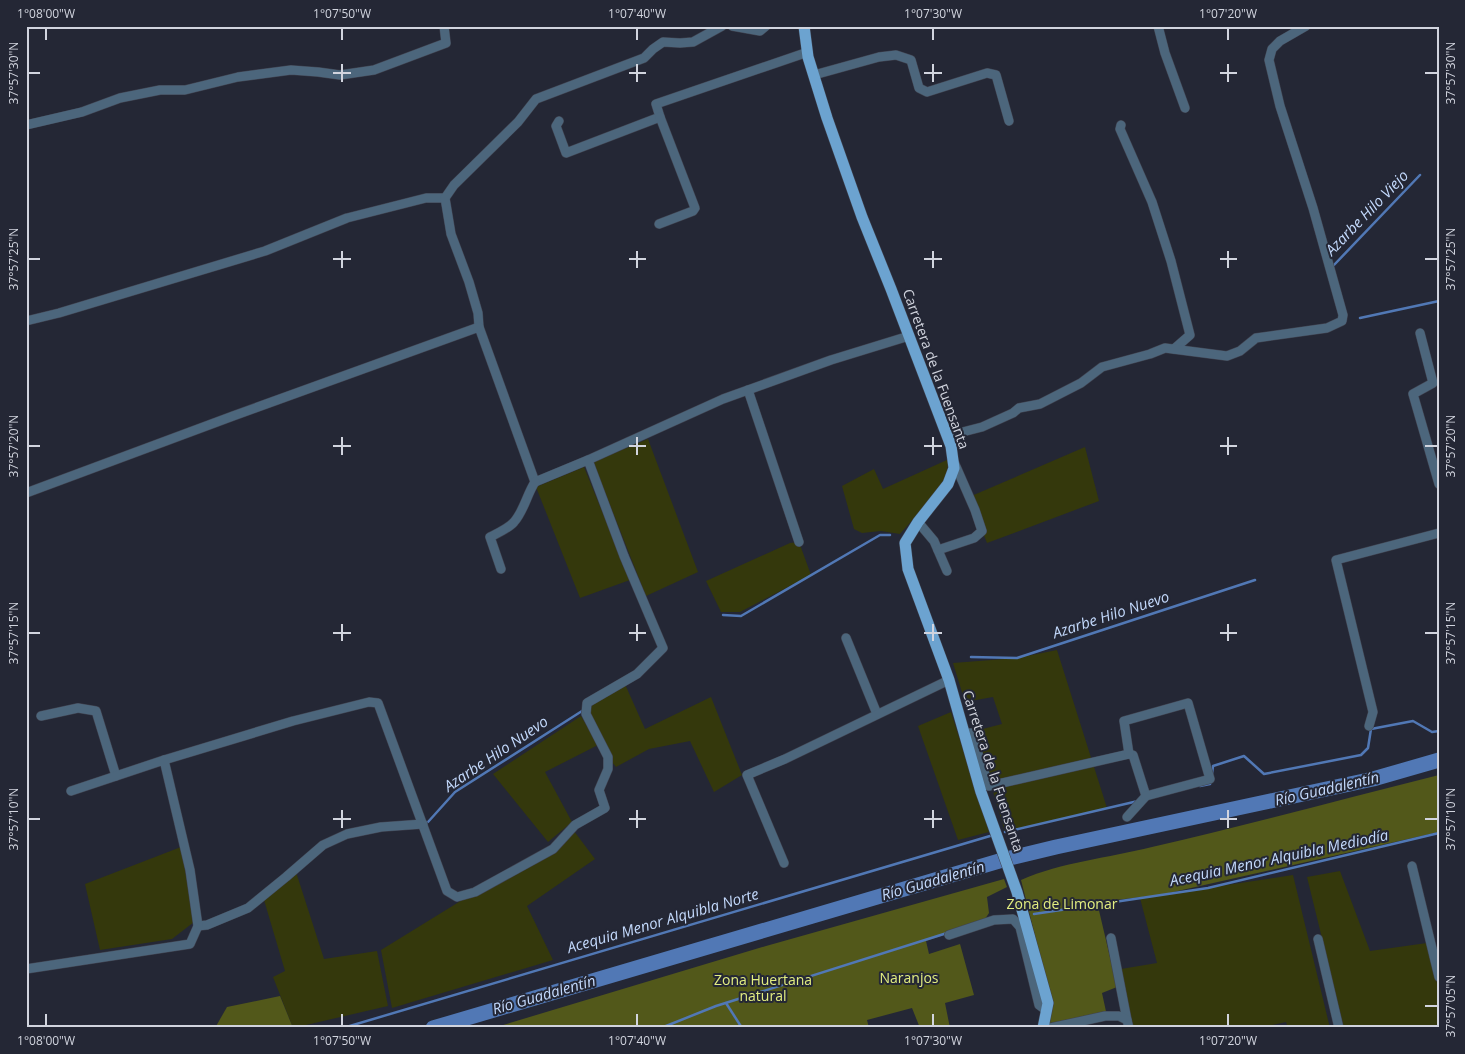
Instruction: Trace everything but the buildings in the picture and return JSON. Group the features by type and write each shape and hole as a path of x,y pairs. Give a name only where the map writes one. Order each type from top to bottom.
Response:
{"main road":[{"name":"Carretera de la Fuensanta","path":"804,26 808,52 827,118 862,217 892,289 951,446 954,468 948,484 918,522 905,543 908,569 948,680 981,792 1017,892 1048,1003 1043,1028"}],"street":[{"path":"26,125 82,112 120,98 160,90 185,90 238,77 291,70 340,75 374,70 446,43 444,26"},
{"path":"535,482 479,327 478,312 469,282 451,234 445,198 454,185 518,122 536,99 644,58 663,42 693,42 722,26"},
{"path":"732,26 760,31 766,26"},
{"path":"1158,26 1185,108"},
{"path":"947,436 982,427 1013,413 1019,408 1040,404 1081,382 1102,367 1165,348 1227,356 1240,351 1256,338 1327,328 1342,321 1343,315 1318,226 1280,106 1269,60 1272,49 1280,41 1293,30 1306,26"},
{"path":"659,224 693,211 695,208 656,104 808,52"},
{"path":"814,75 879,57 896,55 911,60 919,88 927,92 987,73 996,75 1010,121"},
{"path":"559,121 556,126 566,153 660,117"},
{"path":"1122,125 1120,129 1152,202 1169,253 1190,335 1174,349"},
{"path":"26,321 265,251 347,218 426,198 445,198"},
{"path":"26,493 215,422 479,327"},
{"path":"1420,334 1433,383 1414,394 1439,484"},
{"path":"501,569 490,537 514,522 535,482 748,390 831,360 909,336"},
{"path":"748,390 799,542"},
{"path":"71,791 293,720 368,702 378,704 447,891 456,897 475,892 553,850 576,824 605,808 599,790 608,769 608,757 586,714 587,703 637,674 663,648 624,556 588,460"},
{"path":"938,550 974,538 982,531 953,460"},
{"path":"918,522 934,540 947,571"},
{"path":"1369,726 1373,712 1336,560 1439,533"},
{"path":"846,638 877,714"},
{"path":"784,863 747,775 785,759 948,680"},
{"path":"1127,817 1146,796 1210,779 1188,703 1124,721 1129,754"},
{"path":"41,716 78,708 96,711 116,776"},
{"path":"965,733 972,733 989,786 1129,754 1133,755 1146,796"},
{"path":"26,968 190,944 198,926 190,870 164,760"},
{"path":"198,926 206,925 248,908 323,846 347,834 381,827 423,824"},
{"path":"1412,866 1435,942 1439,977"},
{"path":"949,935 994,920 1013,918 1020,927 1039,1005 1046,1010"},
{"path":"1110,938 1128,1024"},
{"path":"1318,939 1339,1028"},
{"path":"1050,1028 1105,1016 1120,1016 1128,1024"}],"green space":[{"path":"648,439 698,572 646,596 593,462"},
{"path":"1085,447 1099,501 987,543 969,497"},
{"path":"949,459 946,477 937,492 900,534 881,531 862,533 854,529 842,486 874,469 883,489"},
{"path":"584,467 630,580 580,598 536,487"},
{"path":"799,542 811,575 740,612 721,612 706,581 790,543"},
{"path":"1057,650 1107,808 1005,832 975,731 1002,724 993,697 965,702 953,663 1017,658"},
{"path":"624,682 645,729 711,697 742,775 714,792 690,741 649,749 616,767 608,757 586,714 587,703"},
{"path":"951,712 989,832 958,840 918,726"},
{"path":"581,716 598,745 545,772 572,822 548,842 493,774"},
{"name":"Zona de Limonar","path":"1439,775 1439,832 1160,895 1097,902 1117,987 1102,993 1107,1016 1050,1023 1051,999 1021,880 1053,869 1188,839"},
{"path":"574,831 595,859 527,906 553,960 392,1008 381,950"},
{"path":"181,847 194,922 172,939 100,950 85,884"},
{"path":"1340,871 1370,951 1427,943 1439,991 1439,1028 1344,1028 1307,877"},
{"path":"296,872 324,959 377,951 388,1006 293,1028 273,977 285,971 264,900"},
{"path":"1293,875 1330,1028 1288,1028 1286,1022 1258,1028 1133,1028 1121,969 1157,963 1140,898"},
{"name":"Zona Huertana natural","path":"1004,879 1007,887 987,897 989,913 983,922 926,941 929,954 960,944 974,995 945,1003 950,1028 920,1028 912,1008 867,1020 869,1028 493,1028 766,946"},
{"path":"280,996 293,1028 215,1028 227,1007"}],"waterway":[{"name":"Azarbe Hilo Viejo","path":"1332,266 1420,175"},
{"path":"1360,318 1439,301"},
{"name":"Azarbe Hilo Nuevo","path":"723,615 741,616 880,535 890,535"},
{"name":"Azarbe Hilo Nuevo","path":"971,657 1017,658 1255,580"},
{"name":"Azarbe Hilo Nuevo","path":"428,822 455,792 582,711"},
{"name":"Acequia Menor Alquibla Norte","path":"1212,774 1213,766 1244,756 1264,774 1361,755 1368,748 1371,729 1413,721 1432,732 1439,731"},
{"name":"Río Guadalentín","path":"433,1028 1006,859 1373,779 1439,760"},
{"name":"Acequia Menor Alquibla Norte","path":"1200,786 1210,784 1211,781"},
{"name":"Acequia Menor Alquibla Norte","path":"1005,832 1138,801"},
{"name":"Acequia Menor Alquibla Mediodía","path":"1034,914 1208,888 1439,833"},
{"name":"Acequia Menor Alquibla Norte","path":"343,1028 990,836"},
{"name":"Acequia Menor Alquibla Mediodía","path":"661,1028 716,1006 947,933"},
{"path":"726,1003 742,1028"}],"park label":[{"name":"Naranjos","path":"909,978"}]}
